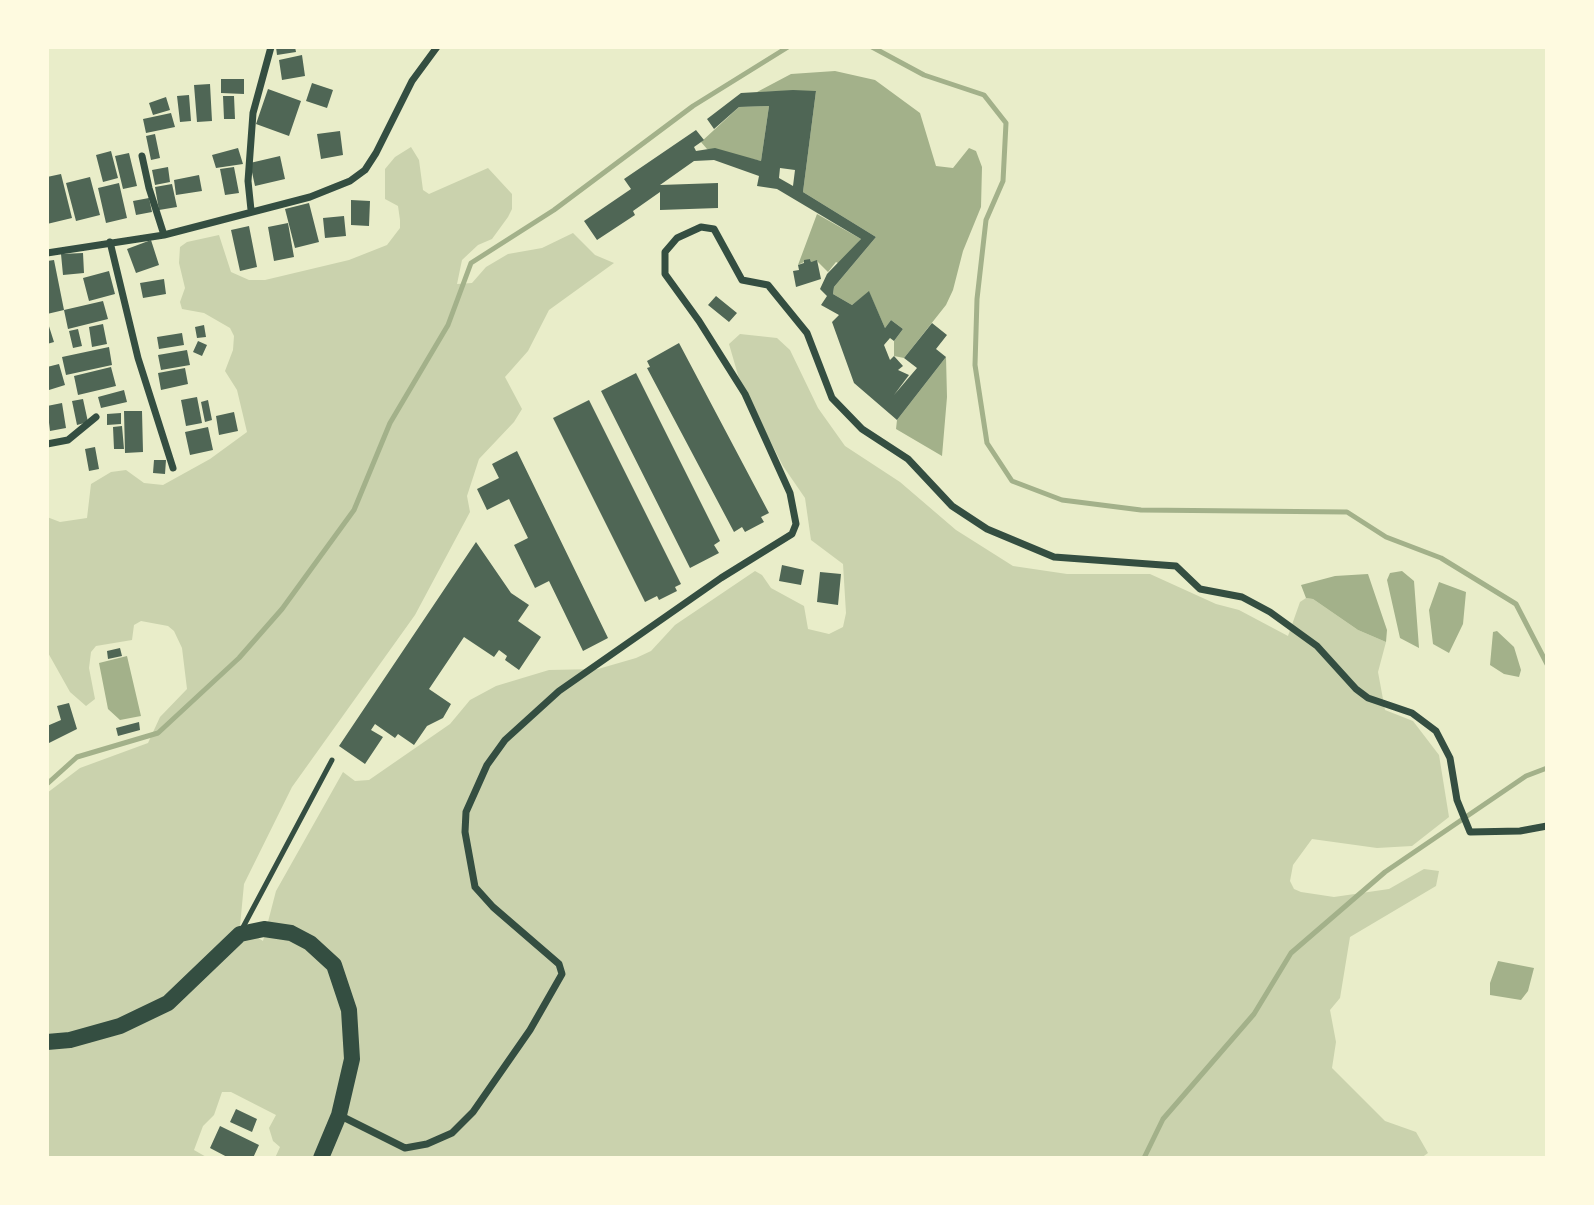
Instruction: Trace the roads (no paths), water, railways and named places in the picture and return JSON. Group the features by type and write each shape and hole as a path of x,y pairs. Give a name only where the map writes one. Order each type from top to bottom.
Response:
{"main road":[{"path":"47,1042 70,1040 120,1026 168,1003 240,934 264,929 291,933 310,943 334,965 349,1010 352,1059 339,1115 321,1158"}],"street":[{"path":"251,210 248,181 253,113 271,47"},
{"path":"47,253 164,235 251,210 310,197 350,181 365,170 412,81 437,47"},
{"path":"142,156 164,235"},
{"path":"339,1115 405,1148 427,1144 452,1133 473,1112 530,1030 562,974 559,964 493,907 475,887 465,832 466,812 487,765 505,740 559,691 721,578 792,534 796,524 790,493 745,394 699,321 665,274 665,252 677,238 701,227 714,229 742,280 768,285 807,333 832,398 862,429 908,459 952,506 987,529 1054,557 1176,566 1200,589 1242,597 1270,612 1317,646 1356,690 1368,698 1412,713 1431,725 1450,758 1455,773 1457,800 1470,832 1520,831 1547,826"},
{"path":"110,242 138,358 173,468"},
{"path":"47,444 68,440 96,417"}],"lane":[{"path":"240,934 332,760"}],"waterway":[{"path":"47,784 77,757 158,733 239,658 282,609 354,510 390,423 448,325 471,263 554,210 693,106 788,47"},
{"path":"872,47 924,75 984,95 1006,123 1003,181 986,220 977,299 975,365 987,443 1012,481 1062,500 1141,510 1347,512 1386,537 1441,558 1516,604 1547,664"},
{"path":"1144,1158 1163,1119 1254,1014 1291,953 1385,872 1526,776 1547,768"}]}
